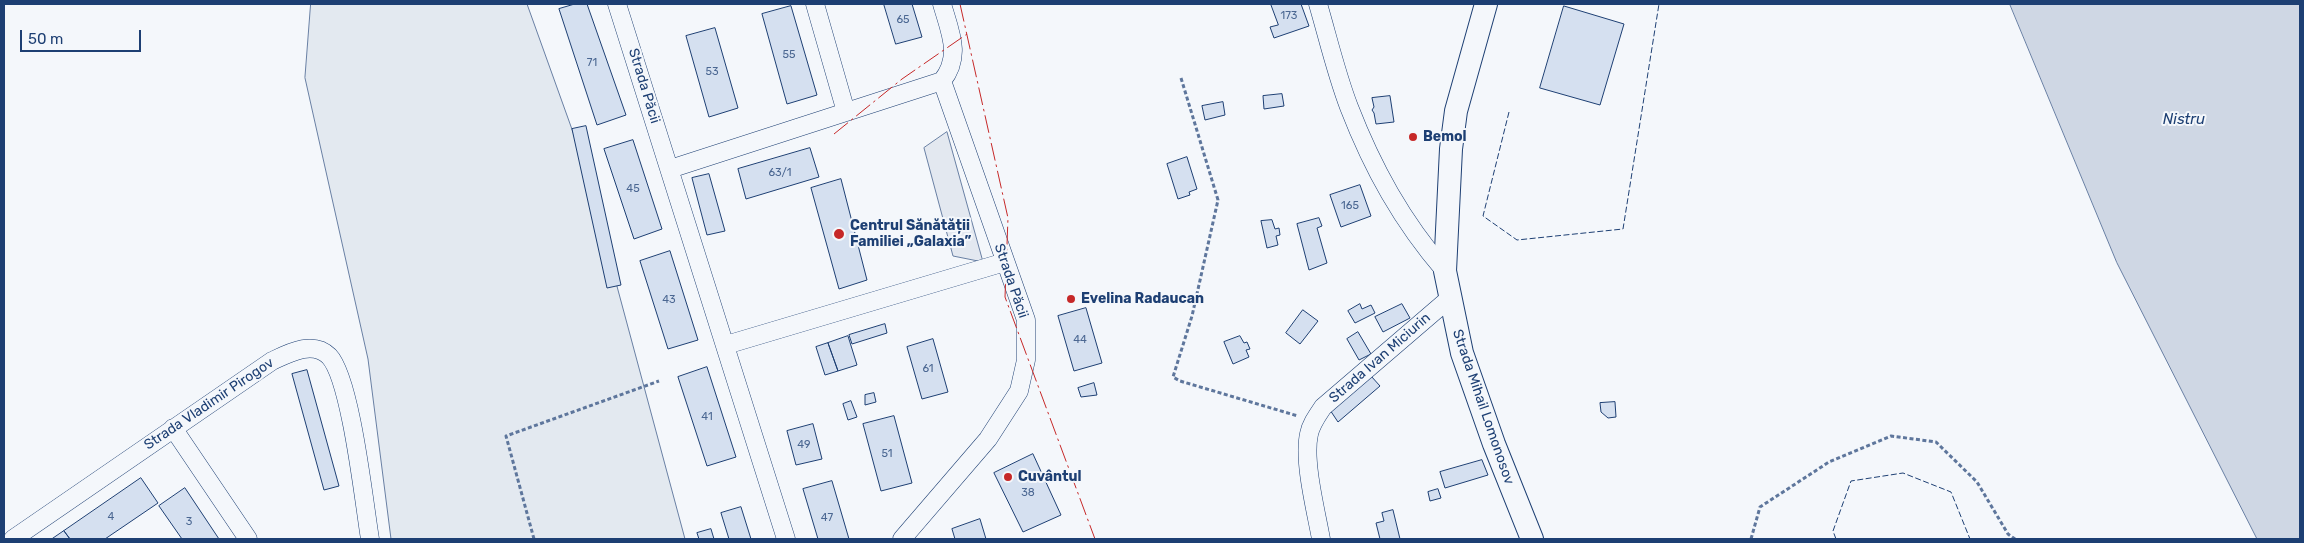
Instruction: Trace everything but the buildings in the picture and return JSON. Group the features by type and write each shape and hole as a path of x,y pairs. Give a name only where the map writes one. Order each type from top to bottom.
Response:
{"main road":[{"path":"1445,271 1451,149 1456,111 1486,4"},
{"name":"Strada Mihail Lomonosov","path":"1445,271 1462,353 1494,444 1532,539"}],"street":[{"name":"Strada Păcii","path":"617,4 786,539"},
{"path":"815,4 846,112"},
{"path":"670,169 942,81 950,71 954,56 942,4"},
{"name":"Strada Mihail Lomonosov","path":"1318,4 1348,106 1384,186 1410,228 1445,271"},
{"name":"Strada Păcii","path":"902,539 988,439 1019,391 1026,360 1026,320 942,81"},
{"path":"726,345 1005,262"},
{"name":"Strada Ivan Miciurin","path":"1321,539 1307,451 1313,421 1323,407 1450,298"},
{"name":"Strada Vladimir Pirogov","path":"13,539 272,361 300,348 316,350 329,355 337,368 348,401 370,539"},
{"path":"173,428 248,539"}],"path":[{"path":"1181,78 1218,200 1192,316 1173,377 1180,381 1313,421"},
{"path":"534,539 506,436 659,381"},
{"path":"1751,539 1760,507 1829,462 1891,436 1936,442 1977,482 2008,534 2015,539"}],"shaded area":[{"path":"311,4 527,4 583,160 685,539 391,539 368,359 305,78"},
{"path":"947,132 983,262 953,256 924,148"}],"water":[{"name":"Nistru","path":"2010,4 2300,4 2300,539 2257,539 2117,263"}],"fence":[{"path":"1509,112 1483,216 1517,240 1623,229 1659,4"},
{"path":"1836,539 1833,531 1851,481 1903,473 1951,492 1970,539"}],"power":[{"path":"960,4 1008,218 1005,297 1095,539"},
{"path":"834,134 902,79 967,34"}],"place":[{"name":"Bemol","path":"1413,137"},
{"name":"Centrul Sănătății Familiei „Galaxia”","path":"839,234"},
{"name":"Evelina Radaucan","path":"1071,299"},
{"name":"Cuvântul","path":"1008,477"}]}
